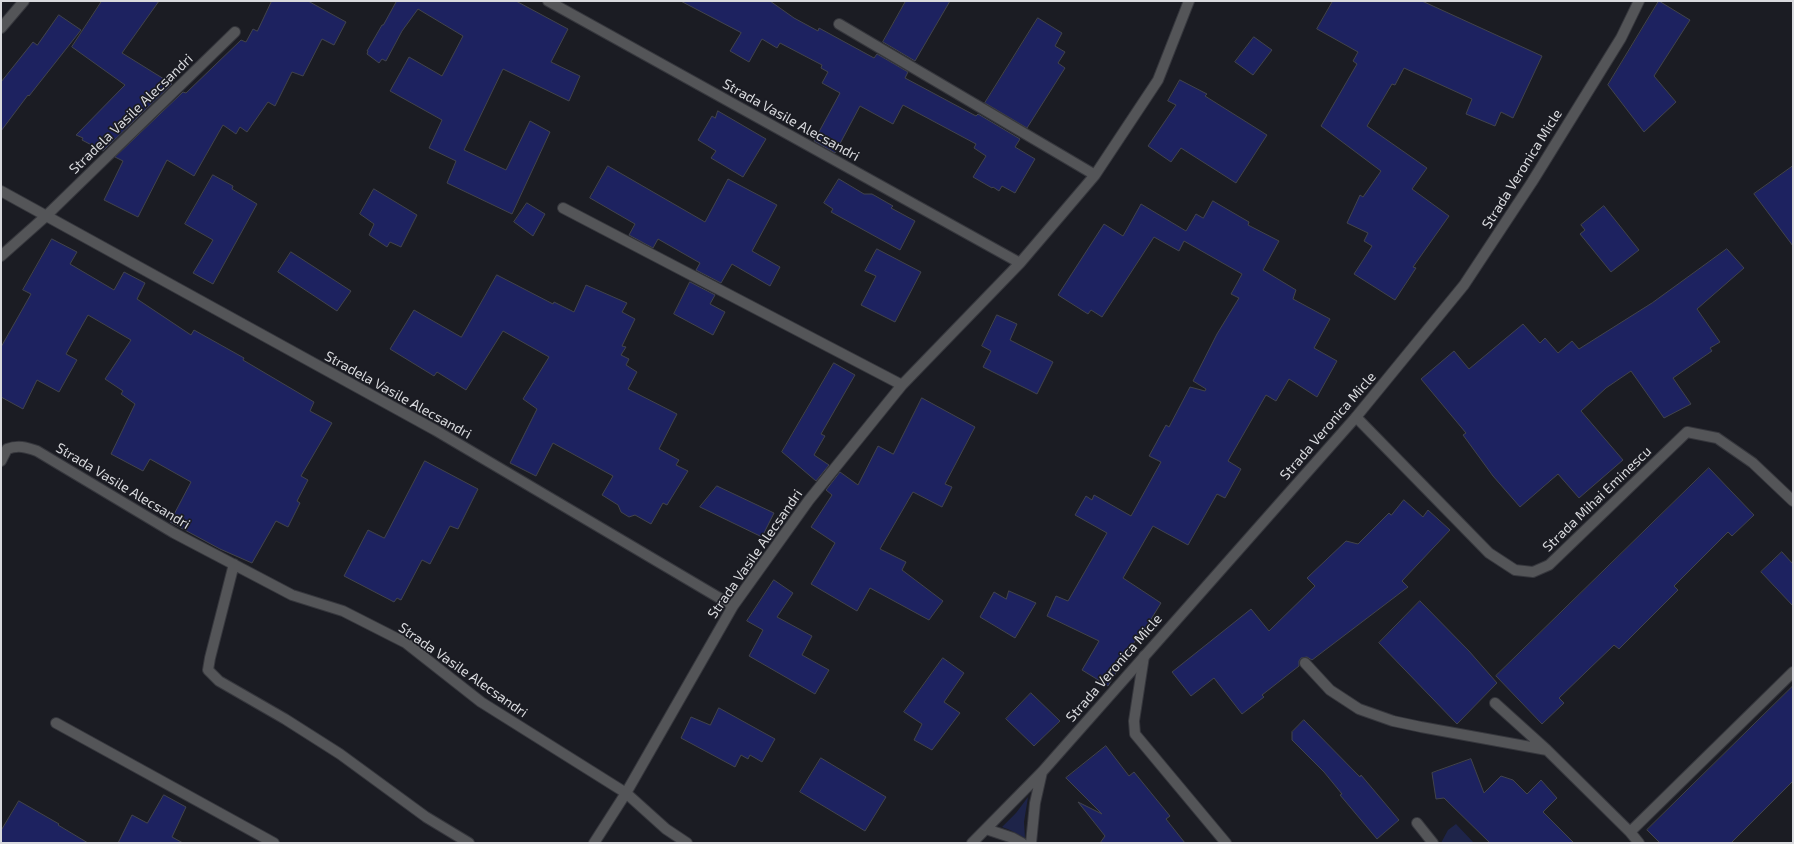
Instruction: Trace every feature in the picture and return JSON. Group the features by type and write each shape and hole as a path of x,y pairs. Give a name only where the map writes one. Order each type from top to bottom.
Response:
{"street":[{"path":"1,28 24,1"},
{"name":"Strada Vasile Alecsandri","path":"548,1 1020,263"},
{"name":"Strada Vasile Alecsandri","path":"594,843 626,793 733,606 809,500 902,386 1020,263 1095,175 1158,80 1189,1"},
{"name":"Strada Veronica Micle","path":"972,843 1042,772 1356,417 1464,286 1532,182 1621,38 1640,1"},
{"path":"839,24 1095,175"},
{"name":"Stradela Vasile Alecsandri","path":"1,256 46,216 235,32"},
{"name":"Stradela Vasile Alecsandri","path":"1,191 435,430 733,606"},
{"path":"563,208 902,386"},
{"name":"Strada Mihai Eminescu","path":"1356,417 1489,553 1515,570 1533,572 1549,565 1687,432 1717,438 1753,463 1793,500"},
{"name":"Strada Vasile Alecsandri","path":"1,461 7,449 15,446 25,447 37,451 174,533 292,595 343,611 406,643 481,702 626,793 666,830 687,843"},
{"path":"234,564 208,670 220,681 285,719 340,754 426,817 469,843"},
{"path":"1144,656 1134,721 1135,734 1226,843"},
{"path":"1305,663 1330,690 1359,709 1393,721 1547,750"},
{"path":"1630,832 1793,672"},
{"path":"1495,703 1547,750 1630,832 1639,843"},
{"path":"56,722 274,843"},
{"path":"1031,843 1035,803 1042,772"},
{"path":"1417,823 1433,843"},
{"path":"986,829 1013,838 1022,843"}],"shaded area":[{"path":"1028,797 1024,822 1025,838 1002,827 1016,813"},
{"path":"1456,824 1474,843 1441,843 1448,830"}],"building":[{"path":"102,1 159,1 122,53 172,84 103,151 82,140 83,138 76,135 125,85 72,47"},
{"path":"272,1 308,1 346,22 334,45 322,39 303,76 292,72 275,106 268,102 247,132 240,127 236,134 223,125 194,176 167,160 138,217 104,200 123,161 115,157 183,92 186,93 241,40 246,42 253,29 257,31"},
{"path":"397,1 516,1 568,29 551,62 580,76 569,101 503,69 464,150 506,170 530,121 550,132 512,214 447,183 456,161 429,148 442,120 390,91 409,57 442,76 463,36 418,9 402,31 386,61 382,59 379,63 367,54 367,51"},
{"path":"681,1 770,1 794,18 818,31 819,28 874,58 877,54 908,72 905,78 976,116 978,114 1020,139 1015,147 1035,159 1015,193 1002,186 999,191 973,177 986,156 974,148 976,144 903,105 893,124 860,106 835,153 814,141 840,93 822,83 828,72 821,68 822,65 780,43 777,48 762,39 749,62 730,51 741,33"},
{"path":"906,1 950,1 915,61 883,42"},
{"path":"1333,1 1422,1 1542,56 1513,118 1501,112 1495,126 1466,114 1472,99 1404,68 1395,85 1392,84 1367,126 1427,168 1412,189 1449,216 1413,267 1416,268 1395,300 1354,274 1372,246 1364,241 1368,233 1347,223 1360,195 1363,197 1381,171 1321,126 1357,64 1353,61 1358,52 1317,29"},
{"path":"1659,1 1690,20 1654,76 1676,102 1644,132 1608,85"},
{"path":"59,15 81,30 1,131 1,82 33,42 37,45"},
{"path":"1038,18 1062,33 1055,46 1065,52 1058,63 1065,68 1027,128 985,103"},
{"path":"1254,37 1272,50 1253,75 1235,62"},
{"path":"1180,80 1207,94 1205,96 1267,135 1236,183 1181,148 1171,162 1148,146 1176,105 1168,101"},
{"path":"718,111 766,139 743,177 711,158 716,151 698,140 712,116 715,118"},
{"path":"608,166 705,222 728,179 777,205 752,251 780,267 770,286 732,264 721,283 696,270 700,263 658,239 653,248 629,235 635,224 590,198"},
{"path":"1793,166 1793,246 1754,194"},
{"path":"213,175 233,186 232,189 257,204 213,284 193,273 213,240 185,224"},
{"path":"839,179 864,194 872,194 893,206 891,208 915,221 900,250 831,212 833,209 824,203"},
{"path":"374,189 417,215 401,247 390,242 387,247 369,235 374,224 360,214"},
{"path":"1213,201 1249,222 1248,225 1279,241 1263,270 1296,290 1293,299 1330,319 1314,348 1337,361 1317,397 1289,379 1276,401 1266,395 1228,461 1241,469 1225,498 1217,494 1188,545 1153,526 1123,578 1161,603 1145,629 1143,628 1108,686 1082,670 1099,641 1047,616 1056,596 1068,601 1107,533 1075,515 1086,496 1092,500 1094,495 1131,516 1161,462 1149,456 1166,425 1169,427 1190,387 1205,391 1206,389 1193,381 1217,334 1239,298 1231,294 1242,274 1184,241 1179,251 1154,237 1102,317 1091,310 1088,314 1058,295 1104,224 1123,236 1141,204 1186,231 1196,214 1203,218"},
{"path":"527,203 545,214 533,236 514,222"},
{"path":"1604,206 1639,250 1611,272 1580,234 1585,230 1581,225"},
{"path":"52,239 77,252 70,264 114,290 124,272 145,283 137,299 191,335 194,330 244,358 243,360 314,402 310,411 332,423 301,476 308,480 297,501 300,503 288,527 276,521 252,563 220,549 170,522 191,482 150,459 143,471 111,454 135,404 121,394 123,391 105,379 131,340 88,315 66,354 77,360 59,392 37,380 23,409 1,397 1,347 31,294 23,290"},
{"path":"877,249 921,272 895,322 861,305 876,276 865,271"},
{"path":"1727,249 1744,268 1697,309 1720,342 1710,348 1712,351 1673,378 1691,404 1664,418 1631,371 1606,388 1581,411 1623,460 1579,498 1558,474 1520,507 1493,476 1463,435 1466,433 1421,379 1454,351 1469,369 1523,324 1540,343 1545,338 1558,353 1572,341 1579,349 1652,303"},
{"path":"291,252 351,291 337,311 278,272"},
{"path":"497,275 553,304 554,302 574,312 586,285 627,303 622,312 635,319 622,346 626,347 621,355 629,359 626,365 637,372 628,389 677,414 659,449 679,460 676,465 688,471 667,505 663,503 651,524 635,515 629,517 621,512 618,505 602,495 613,476 553,443 536,476 510,463 537,409 523,399 549,357 503,331 466,390 437,372 434,376 390,349 414,310 461,337"},
{"path":"690,282 715,295 710,304 725,312 713,335 674,314"},
{"path":"997,315 1017,324 1010,340 1053,362 1037,394 983,367 991,351 982,346"},
{"path":"834,363 855,375 821,434 825,436 814,455 829,465 816,481 782,452"},
{"path":"922,398 975,427 945,484 952,487 942,507 913,492 880,549 906,562 902,570 943,601 929,620 870,588 857,611 811,584 835,543 811,527 832,495 826,490 840,472 858,485 878,446 893,454"},
{"path":"425,461 478,489 458,529 450,526 430,564 422,560 401,600 397,598 394,602 344,576 368,530 384,538"},
{"path":"1709,468 1754,515 1732,536 1728,532 1674,586 1678,590 1619,649 1614,645 1559,698 1564,703 1542,724 1496,676"},
{"path":"717,486 774,513 762,537 700,507"},
{"path":"1404,500 1423,517 1428,510 1450,530 1402,581 1408,587 1312,660 1307,657 1301,658 1299,661 1299,666 1262,695 1264,697 1242,714 1214,678 1191,696 1172,672 1251,609 1269,631 1315,586 1307,578 1346,541 1358,544 1389,513 1391,515"},
{"path":"1782,552 1793,564 1793,606 1761,572"},
{"path":"774,580 793,593 777,617 812,636 802,655 829,670 815,694 749,656 763,630 747,621"},
{"path":"1009,591 1036,603 1015,638 980,617 994,592 1006,599"},
{"path":"1420,601 1469,651 1497,683 1457,724 1379,643"},
{"path":"943,658 964,673 944,702 960,713 932,750 914,740 922,724 904,712"},
{"path":"1793,686 1793,781 1731,843 1660,843 1647,830"},
{"path":"1031,693 1060,721 1034,746 1006,719"},
{"path":"719,708 775,739 762,762 750,755 748,759 741,755 735,767 681,738 691,717 710,725"},
{"path":"1304,720 1360,777 1361,775 1399,820 1377,839 1340,795 1342,794 1324,772 1292,740 1292,732"},
{"path":"1106,746 1129,776 1134,772 1170,816 1166,819 1185,843 1100,843 1105,836 1078,802 1102,814 1066,778"},
{"path":"821,758 886,797 865,831 800,792"},
{"path":"1471,759 1484,793 1501,776 1513,780 1527,794 1541,780 1557,798 1543,812 1574,843 1490,843 1444,798 1436,799 1432,773"},
{"path":"164,795 186,807 172,837 183,843 118,843 132,815 147,823"},
{"path":"19,801 88,843 1,843 1,831"}]}
